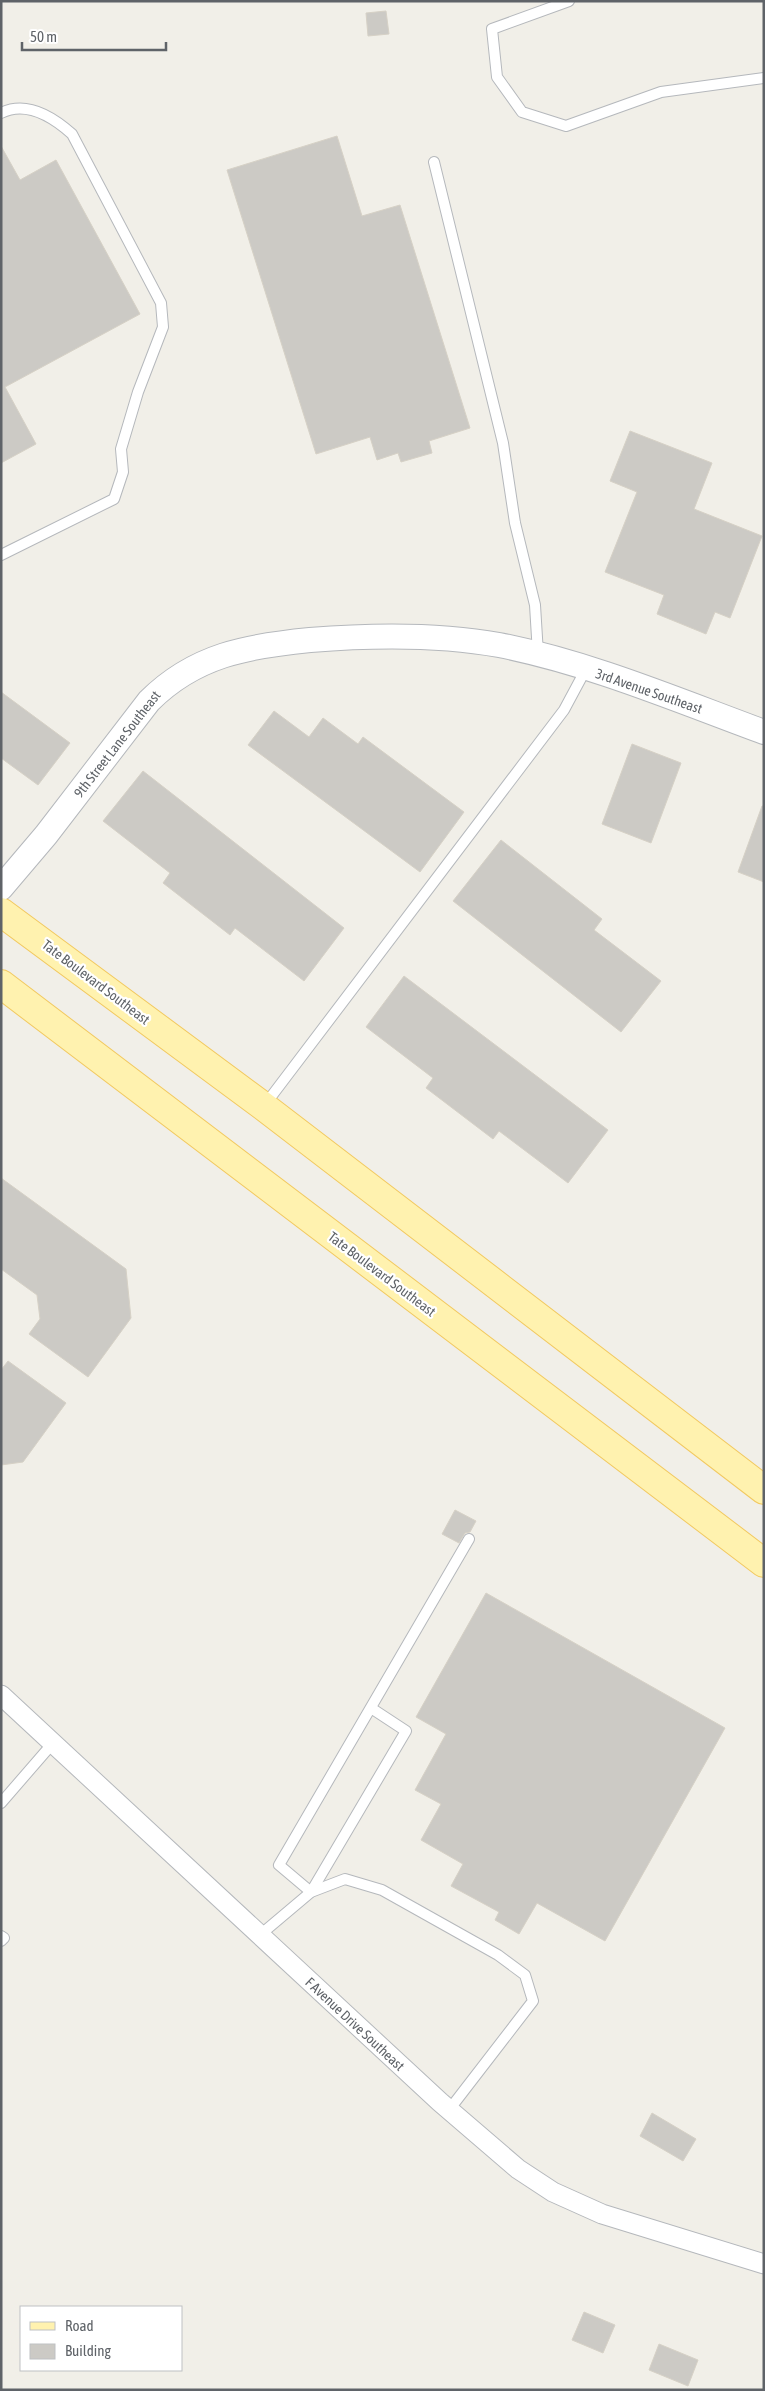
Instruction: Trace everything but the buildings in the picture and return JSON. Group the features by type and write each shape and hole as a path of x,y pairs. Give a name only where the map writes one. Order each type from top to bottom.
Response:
{"main road":[{"name":"Tate Boulevard Southeast","path":"1,912 263,1106 764,1490"},
{"name":"Tate Boulevard Southeast","path":"1,984 764,1563"}],"street":[{"name":"9th Street Lane Southeast","path":"1,888 46,835 148,701 184,671 205,661 238,650 272,644 353,637 437,638 497,645 535,654"},
{"name":"3rd Avenue Southeast","path":"535,654 624,680 764,732"},
{"name":"F Avenue Drive Southeast","path":"1,1695 449,2110 524,2173 577,2204 695,2244 764,2264"}],"lane":[{"path":"569,1 492,29 497,76 522,112 566,126 660,92 764,78"},
{"path":"1,113 23,108 43,113 59,122 72,134 161,303 163,327 138,392 121,449 123,472 114,499 1,555"},
{"path":"434,162 502,443 515,523 534,605 535,654"},
{"path":"263,1106 559,718 586,669"},
{"path":"311,1892 279,1865 469,1539"},
{"path":"311,1892 406,1731 371,1708"},
{"path":"1,1803 53,1744"},
{"path":"260,1935 311,1892 345,1879 382,1890 498,1955 525,1974 533,2001 449,2110"},
{"path":"1,1936 4,1938 1,1941"}]}
